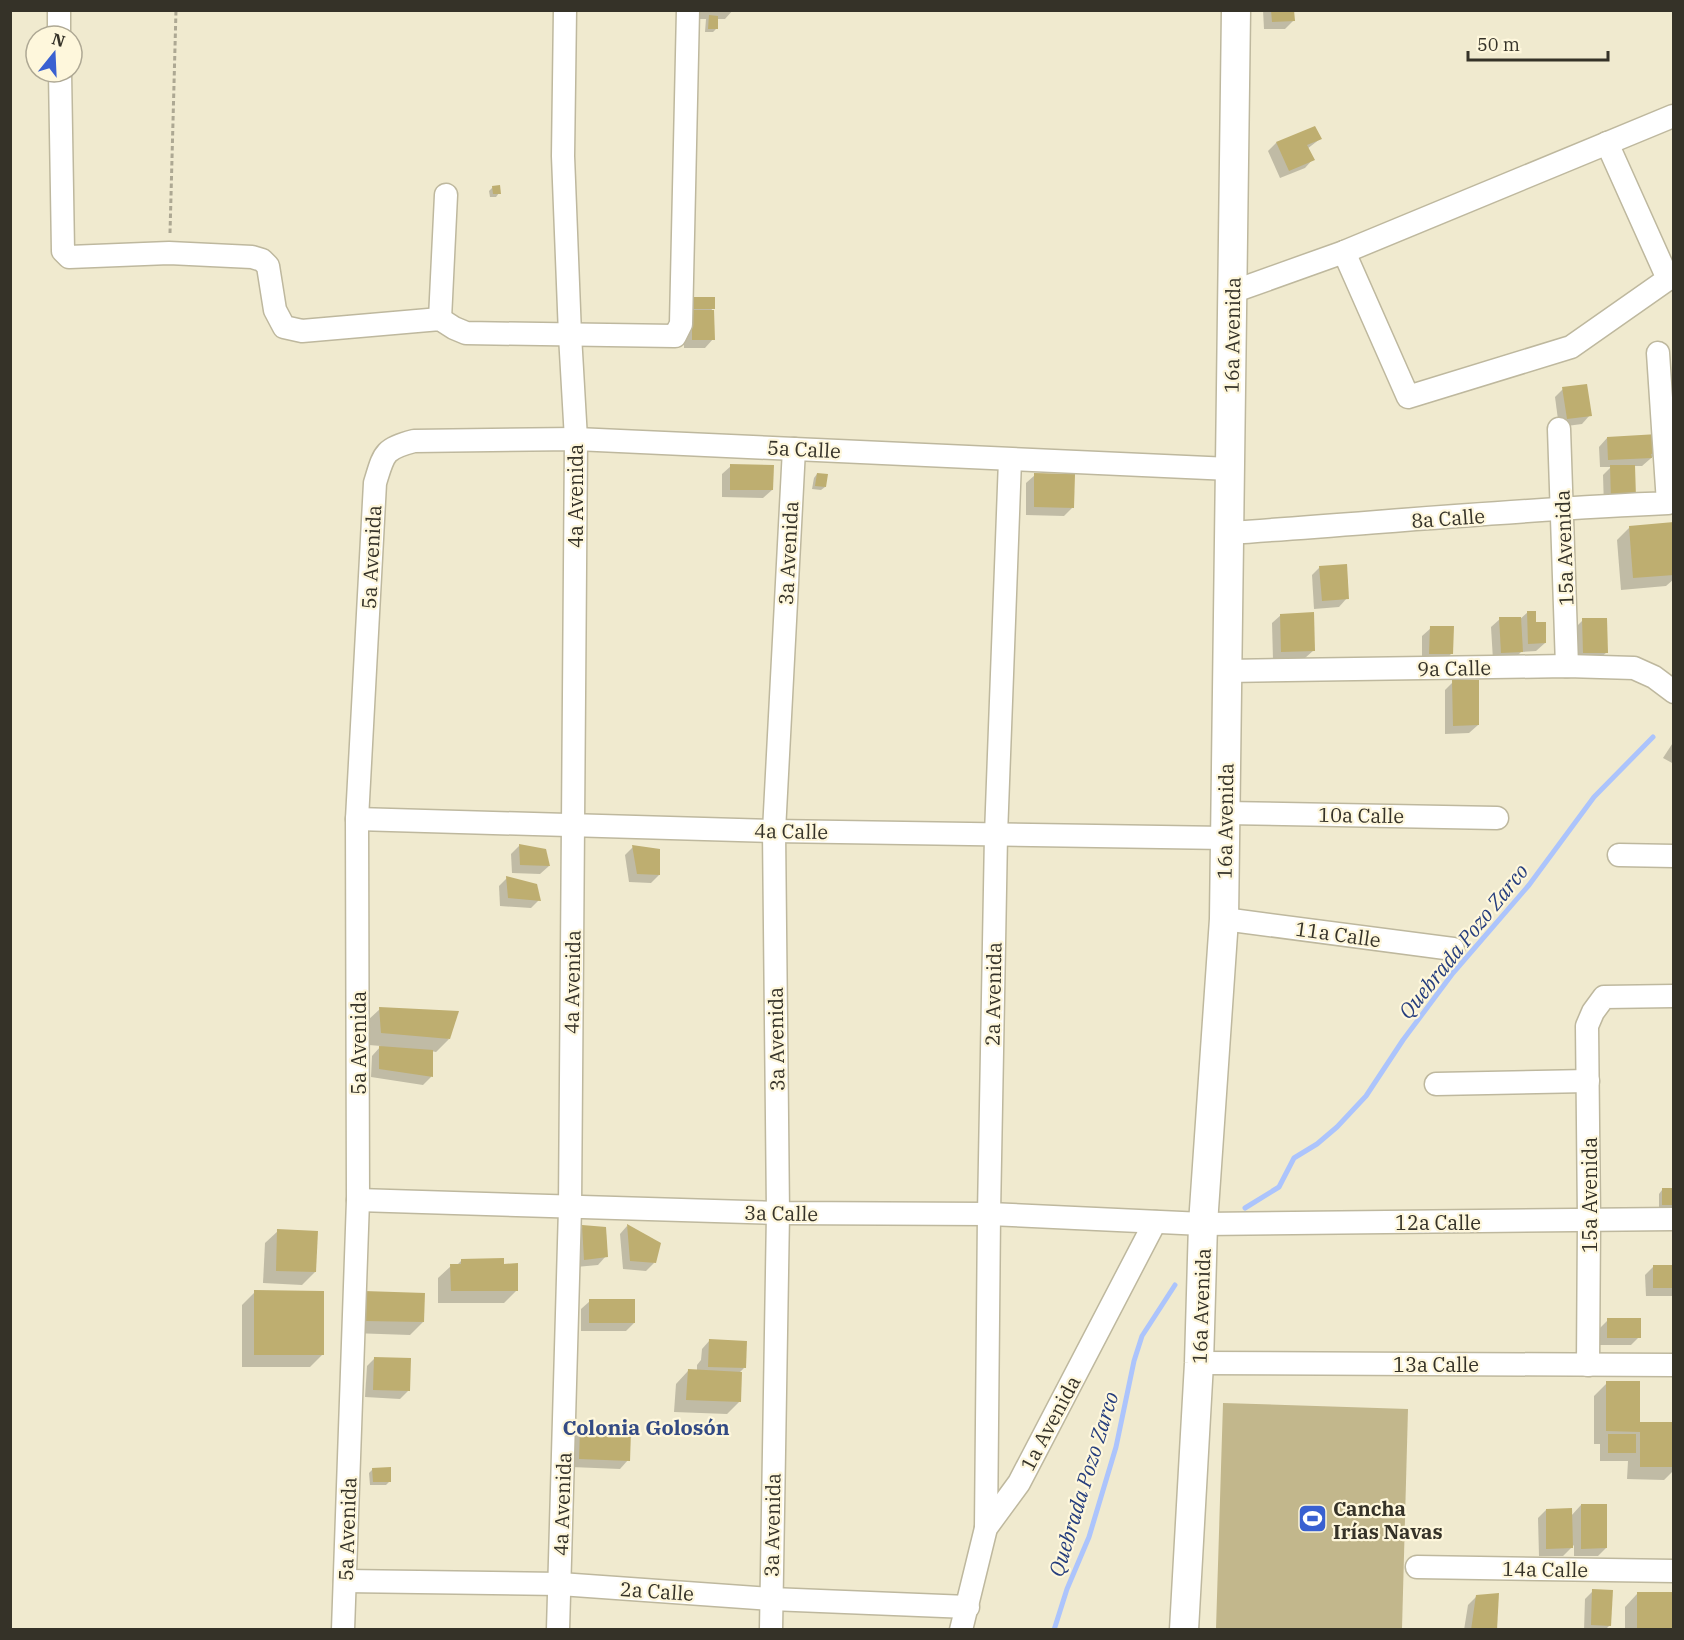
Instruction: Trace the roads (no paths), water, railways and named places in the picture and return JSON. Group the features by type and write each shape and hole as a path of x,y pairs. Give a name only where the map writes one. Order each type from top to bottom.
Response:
{"street":[{"name":"4a Avenida","path":"558,1629 570,1208 576,439 563,156 565,10"},
{"path":"60,84 63,250 69,257 169,253 252,257 262,260 268,266 275,310 284,327 302,331 440,319 466,333 675,336 681,324 688,10"},
{"name":"16a Avenida","path":"1184,1629 1199,1363 1203,1224 1224,919 1236,10"},
{"path":"1232,292 1344,252 1673,116"},
{"path":"1344,252 1408,397 1571,347 1668,279 1607,143"},
{"path":"440,319 446,195"},
{"name":"8a Calle","path":"1229,533 1485,515 1563,507 1668,503 1658,353"},
{"name":"15a Avenida","path":"1559,429 1568,666"},
{"name":"5a Calle","path":"383,458 395,446 414,441 576,439 1230,469"},
{"name":"3a Avenida","path":"771,1629 778,1214 774,831 794,449"},
{"name":"5a Avenida","path":"343,1629 358,1200 357,819 375,483 383,458"},
{"name":"2a Avenida","path":"986,1528 996,835 1010,460"},
{"name":"9a Calle","path":"1227,671 1568,666 1634,668 1654,677 1674,692"},
{"name":"10a Calle","path":"1225,826 1497,818"},
{"name":"4a Calle","path":"357,819 996,835 1225,826"},
{"path":"1619,855 1674,856"},
{"name":"11a Calle","path":"1224,919 1453,949"},
{"name":"15a Avenida","path":"1588,1365 1587,1026 1593,1012 1604,997 1674,996"},
{"path":"1436,1084 1588,1081"},
{"name":"3a Calle","path":"358,1200 778,1214 989,1214 1203,1224"},
{"name":"12a Calle","path":"1203,1224 1674,1219"},
{"name":"1a Avenida","path":"962,1629 986,1528 1019,1483 1155,1222"},
{"name":"13a Calle","path":"1199,1363 1674,1365"},
{"name":"14a Calle","path":"1417,1567 1674,1571"},
{"name":"2a Calle","path":"345,1581 560,1584 771,1599 968,1607"}],"waterway":[{"name":"Quebrada Pozo Zarco","path":"1245,1208 1279,1187 1294,1158 1317,1144 1337,1127 1366,1096 1403,1040 1453,973 1529,885 1594,797 1653,737"},
{"name":"Quebrada Pozo Zarco","path":"1054,1630 1067,1589 1089,1537 1116,1447 1134,1361 1142,1336 1175,1285"}],"place":[{"name":"Cancha Irías Navas","path":"1312,1519"}],"district":[{"name":"Colonia Golosón","path":"646,1427"}]}
